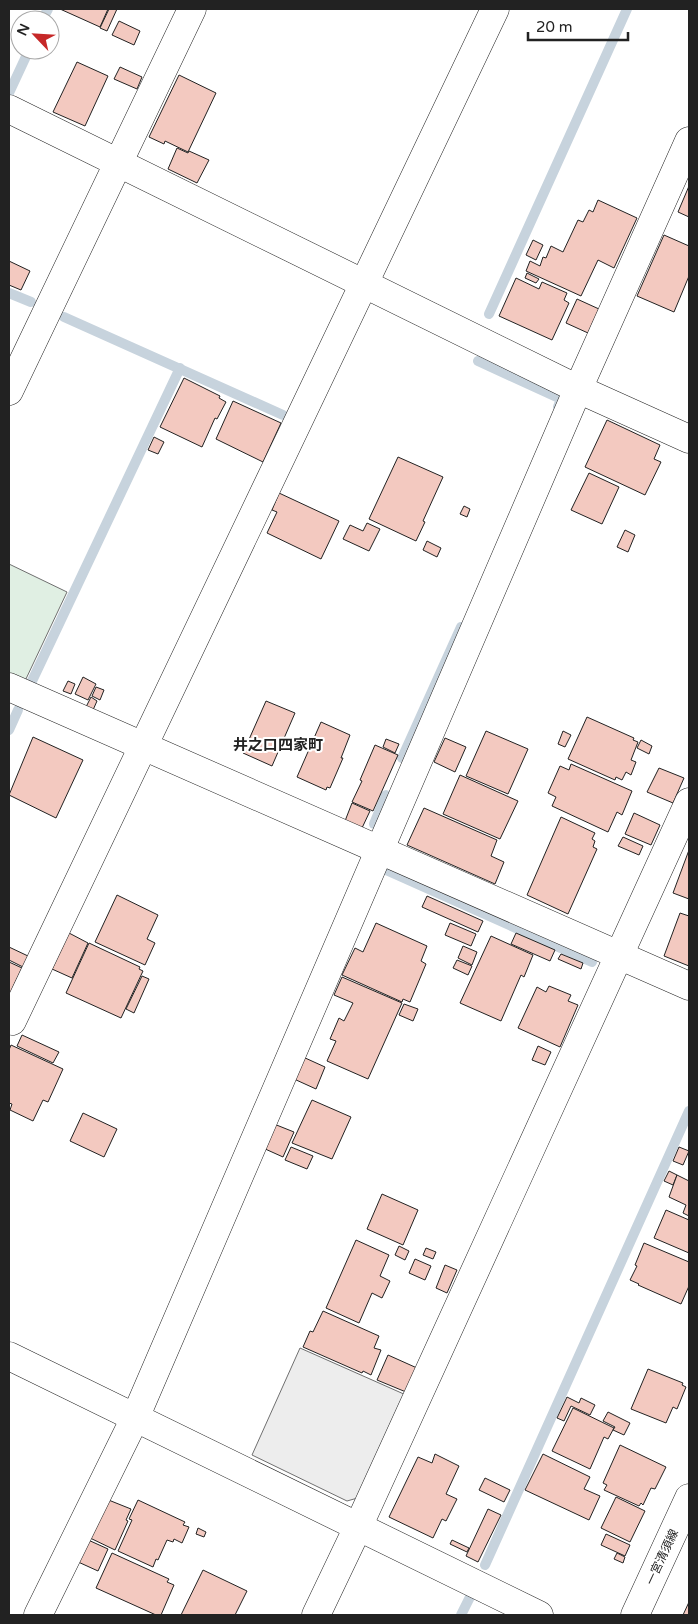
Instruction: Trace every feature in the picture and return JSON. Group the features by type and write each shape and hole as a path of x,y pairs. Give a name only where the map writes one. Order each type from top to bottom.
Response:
{"street":[{"path":"9,391 192,9"},
{"path":"12,1021 495,9"},
{"path":"9,109 578,388 689,439"},
{"path":"38,1615 135,1418 578,388 689,141"},
{"path":"9,687 689,986"},
{"path":"316,1615 689,802"},
{"path":"9,1356 540,1615"},
{"name":"一宮清須線","path":"635,1615 689,1498"}],"green space":[{"path":"9,564 67,592 25,681 9,674"}],"shaded area":[{"path":"300,1348 406,1395 361,1497 347,1501 252,1455"}],"building":[{"path":"60,9 108,9 100,27"},
{"path":"109,9 117,9 107,31 100,28"},
{"path":"119,21 140,31 134,45 112,35"},
{"path":"77,62 108,76 85,126 53,112"},
{"path":"120,67 142,77 137,89 114,79"},
{"path":"179,75 216,93 188,152 165,141 164,144 149,137"},
{"path":"177,148 209,160 197,183 168,169"},
{"path":"689,186 689,217 678,212"},
{"path":"598,200 637,218 614,268 598,260 581,296 526,271 530,261 540,266 543,257 546,258 551,246 563,252 578,220 583,222 589,210 593,212"},
{"path":"664,235 689,246 689,276 674,312 637,296"},
{"path":"533,240 543,245 536,260 526,255"},
{"path":"9,261 30,271 21,290 9,285"},
{"path":"527,273 539,279 536,283 525,278"},
{"path":"516,278 539,289 542,282 567,293 564,300 569,303 552,340 499,316"},
{"path":"577,299 599,309 588,333 566,323"},
{"path":"184,378 220,396 219,398 226,402 217,419 215,418 202,447 160,427"},
{"path":"233,401 281,423 263,462 216,439"},
{"path":"607,420 660,445 654,459 661,462 645,495 585,467"},
{"path":"154,437 164,442 158,454 148,450"},
{"path":"398,457 443,477 416,541 369,519"},
{"path":"589,473 619,487 602,524 571,510"},
{"path":"279,493 339,521 321,559 267,533 277,512 272,510"},
{"path":"464,506 470,509 467,517 460,514"},
{"path":"367,523 380,529 369,551 343,539 350,525 363,531"},
{"path":"625,530 635,535 628,552 617,547"},
{"path":"427,541 441,548 437,557 423,550"},
{"path":"83,677 96,684 88,700 75,694"},
{"path":"68,681 75,684 71,694 63,691"},
{"path":"96,687 104,690 100,700 92,696"},
{"path":"91,697 97,701 93,710 86,707"},
{"path":"266,701 295,713 272,766 243,753"},
{"path":"587,717 634,738 633,740 638,742 631,760 636,762 631,775 626,772 622,780 616,777 615,780 568,759"},
{"path":"321,722 350,735 341,758 343,758 330,788 327,787 326,790 297,777"},
{"path":"486,731 528,749 508,794 466,776"},
{"path":"563,731 571,735 565,747 558,744"},
{"path":"33,737 83,760 56,818 9,795"},
{"path":"445,738 466,747 455,772 434,762"},
{"path":"386,739 399,744 395,753 383,747"},
{"path":"641,740 652,746 649,754 637,748"},
{"path":"375,745 398,755 373,811 352,802"},
{"path":"571,764 632,791 622,815 617,812 608,832 552,806 556,797 548,793 560,766 569,770"},
{"path":"659,768 684,778 673,803 647,792"},
{"path":"460,775 518,801 500,839 443,814"},
{"path":"352,803 370,811 362,828 345,821"},
{"path":"424,808 497,840 491,856 504,862 495,884 407,845"},
{"path":"634,813 660,825 651,845 625,834"},
{"path":"561,817 595,833 592,839 595,841 593,847 597,849 568,914 527,895"},
{"path":"623,837 643,846 639,855 618,846"},
{"path":"689,850 689,899 673,893"},
{"path":"117,895 158,915 147,939 155,943 145,965 95,942"},
{"path":"427,896 483,921 478,932 422,907"},
{"path":"680,913 689,916 689,966 664,956"},
{"path":"376,923 427,946 421,961 426,964 410,1002 403,999 402,1002 342,975 355,948 363,952"},
{"path":"450,923 476,934 471,946 445,935"},
{"path":"69,933 88,943 72,978 52,969"},
{"path":"516,933 555,950 550,961 511,944"},
{"path":"491,936 533,955 524,977 521,975 501,1021 460,1003"},
{"path":"89,943 140,967 139,969 143,971 121,1018 66,993"},
{"path":"463,946 477,952 472,965 458,958"},
{"path":"9,947 28,956 23,967 9,960"},
{"path":"561,954 583,963 581,969 558,959"},
{"path":"457,960 472,966 468,975 453,968"},
{"path":"9,962 22,968 9,996"},
{"path":"142,976 149,979 134,1013 126,1009"},
{"path":"342,977 402,1003 368,1079 327,1061 336,1041 330,1039 339,1018 344,1021 353,1003 334,995"},
{"path":"549,986 571,995 568,1001 578,1005 560,1047 518,1028 537,987 546,992"},
{"path":"404,1004 418,1009 413,1021 399,1015"},
{"path":"22,1035 59,1052 53,1063 17,1046"},
{"path":"11,1045 63,1069 48,1102 43,1100 33,1121 10,1110 12,1104 9,1103 9,1050"},
{"path":"538,1046 551,1052 545,1065 532,1060"},
{"path":"303,1057 325,1067 316,1089 294,1079"},
{"path":"312,1100 351,1117 332,1159 292,1143"},
{"path":"83,1113 117,1129 104,1157 70,1141"},
{"path":"274,1124 294,1132 283,1157 263,1148"},
{"path":"291,1147 313,1156 307,1169 285,1160"},
{"path":"679,1147 689,1151 683,1165 673,1161"},
{"path":"669,1171 677,1175 673,1185 664,1181"},
{"path":"677,1175 689,1181 689,1216 683,1213 686,1205 669,1197"},
{"path":"382,1194 418,1210 403,1245 367,1229"},
{"path":"666,1210 689,1220 689,1253 654,1238"},
{"path":"356,1240 389,1255 380,1276 390,1281 382,1298 372,1293 359,1323 326,1308"},
{"path":"644,1243 689,1262 689,1286 681,1304 630,1280 637,1266 635,1265"},
{"path":"399,1246 409,1251 405,1260 395,1255"},
{"path":"426,1248 436,1252 433,1259 423,1255"},
{"path":"415,1259 431,1266 425,1280 409,1273"},
{"path":"445,1265 457,1270 447,1293 436,1288"},
{"path":"323,1311 379,1336 374,1348 381,1350 371,1375 363,1371 362,1373 303,1347 310,1331 313,1332"},
{"path":"388,1355 417,1368 406,1392 377,1380"},
{"path":"648,1369 683,1383 682,1385 686,1387 677,1409 673,1407 666,1423 631,1409"},
{"path":"567,1397 579,1403 581,1398 595,1405 590,1415 571,1406 564,1421 557,1418"},
{"path":"573,1408 614,1428 608,1439 604,1437 590,1469 552,1451"},
{"path":"608,1412 630,1423 624,1435 613,1430 615,1427 603,1421"},
{"path":"620,1445 666,1467 655,1489 651,1488 643,1505 641,1503 639,1506 604,1490 607,1485 603,1483"},
{"path":"435,1454 459,1466 446,1494 457,1499 446,1521 442,1519 433,1538 389,1517 418,1457 432,1463"},
{"path":"543,1454 590,1477 584,1489 600,1496 589,1520 525,1490"},
{"path":"485,1478 510,1490 504,1502 479,1490"},
{"path":"616,1497 645,1511 630,1542 601,1528"},
{"path":"106,1499 131,1509 126,1520 128,1521 115,1550 88,1537"},
{"path":"138,1500 185,1522 183,1525 189,1527 182,1543 174,1539 173,1542 167,1540 153,1567 118,1551 132,1520 129,1519"},
{"path":"488,1509 501,1515 478,1562 466,1556"},
{"path":"198,1528 206,1532 204,1537 196,1534"},
{"path":"606,1534 630,1545 625,1556 601,1545"},
{"path":"86,1539 108,1549 98,1571 76,1561"},
{"path":"452,1540 469,1548 467,1552 450,1544"},
{"path":"112,1553 169,1579 167,1582 174,1585 161,1615 156,1615 96,1588"},
{"path":"617,1553 625,1557 623,1563 614,1559"},
{"path":"203,1570 247,1591 235,1615 181,1615"},
{"path":"689,1602 689,1615 683,1615"}],"waterway":[{"path":"489,314 627,9"},
{"path":"9,93 24,60"},
{"path":"9,293 31,302"},
{"path":"64,317 283,415"},
{"path":"478,361 561,399 558,407"},
{"path":"32,681 180,368"},
{"path":"402,758 461,627"},
{"path":"9,730 18,710"},
{"path":"374,824 386,795"},
{"path":"386,870 592,962"},
{"path":"485,1565 689,1111"},
{"path":"461,1615 471,1595"}],"district":[{"name":"井之口四家町","path":"278,745"}]}
